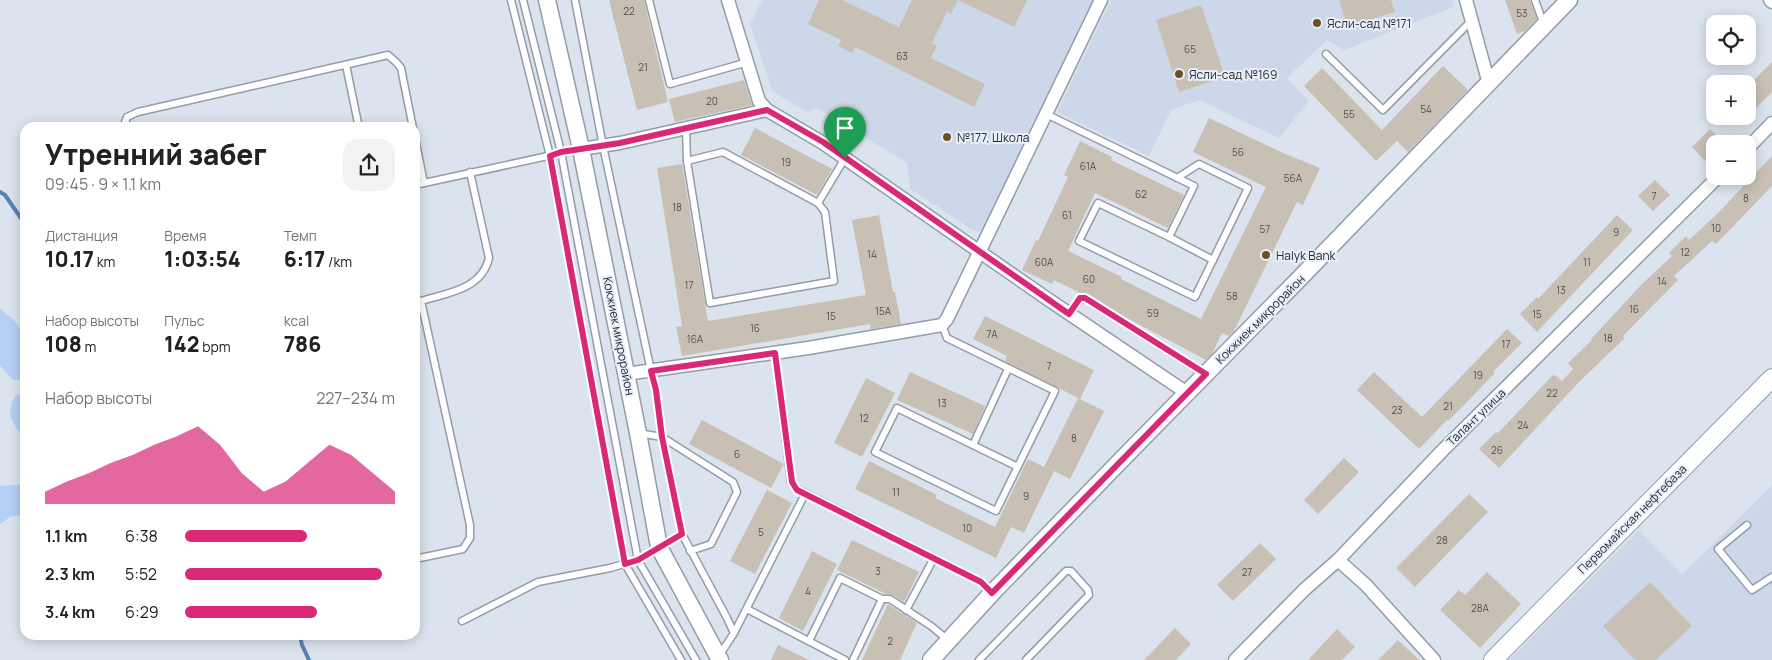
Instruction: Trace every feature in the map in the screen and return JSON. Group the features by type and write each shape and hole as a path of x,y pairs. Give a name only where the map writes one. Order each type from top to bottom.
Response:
{"main road":[{"name":"Первомайская нефтебаза","path":"1493,660 1772,378"}],"street":[{"name":"Кокжиек микрорайон","path":"547,0 581,149 660,547 719,659"},
{"path":"728,0 759,100 767,110 823,142 1069,314 1187,392"},
{"path":"626,374 775,353 942,325 947,319 980,252 1101,0"},
{"path":"1466,0 1489,84"},
{"name":"Кокжиек микрорайон","path":"930,660 992,593 1570,0"},
{"path":"581,149 603,146 767,110"},
{"path":"1756,140 1772,123"},
{"name":"Талант улица","path":"1235,660 1338,560 1443,450 1710,185"},
{"path":"1338,560 1366,585 1434,660"}],"lane":[{"path":"512,0 550,156 625,564 681,660"},
{"path":"523,0 561,152 638,560 696,660"},
{"path":"575,0 603,146 656,390 662,437 682,534 734,633"},
{"path":"649,0 670,84 748,62"},
{"path":"1535,0 1544,26"},
{"path":"1326,54 1383,110 1472,20"},
{"path":"125,122 127,118 138,112 388,55 401,68 412,122"},
{"path":"346,65 358,122"},
{"path":"1046,114 1194,186 1169,237"},
{"path":"686,128 687,161 710,303 834,282 825,212 818,203 723,152 687,161"},
{"path":"420,184 581,149"},
{"path":"818,203 845,158"},
{"path":"420,163 424,183"},
{"path":"1177,178 1199,164 1248,188 1213,260 1195,297 1079,241 1098,203 1213,260"},
{"path":"420,300 463,288 476,281 487,269 489,258 470,172"},
{"path":"1069,314 1080,298 1085,298 1206,374"},
{"path":"420,310 470,525 470,538 463,549 420,558"},
{"path":"942,325 947,338 1054,390 1018,467 996,511 875,452 897,408 1018,467"},
{"path":"775,353 792,482 797,490 981,582 992,593"},
{"path":"973,445 1008,369"},
{"path":"638,433 662,437 733,482 737,492 711,544 690,551"},
{"path":"719,659 805,494"},
{"path":"1747,525 1718,550 1752,590 1772,577"},
{"path":"462,621 538,582 638,560 682,534"},
{"path":"906,610 934,558"},
{"path":"978,660 1066,571 1071,571 1088,590 1089,595 1026,660"},
{"path":"808,641 840,578 882,599 890,599 931,626 948,640"},
{"path":"853,660 882,599"},
{"path":"747,608 845,660"}],"shaded area":[{"name":"№177, Школа","path":"762,0 1097,0 984,230 979,232 910,189 907,163 817,108 806,112 772,91 750,24"},
{"name":"Ясли-сад №169","path":"1111,0 1452,0 1454,7 1344,50 1327,40 1287,78 1309,101 1279,138 1199,100 1171,110 1149,156 1057,112"},
{"path":"0,309 13,319 20,329 20,380 13,380 0,366"},
{"path":"17,394 20,396 20,434 10,413"},
{"path":"20,484 20,515 10,517 0,524 0,486"},
{"path":"1772,485 1772,660 1509,660 1639,530 1682,574"}],"building":[{"path":"609,0 644,0 668,102 637,110"},
{"path":"819,0 842,0 899,27 912,0 958,0 951,14 947,12 932,43 937,46 931,58 985,84 974,107 855,47 852,53 838,46 841,40 808,24"},
{"path":"958,0 1027,0 1014,27"},
{"path":"1339,0 1391,0 1395,12 1347,26"},
{"path":"1505,0 1530,0 1537,19 1525,31 1517,34"},
{"path":"1201,5 1225,77 1179,92 1156,20"},
{"path":"1772,62 1772,92 1756,108 1756,78"},
{"path":"1443,66 1468,90 1408,152 1397,141 1376,161 1304,86 1322,68 1382,130"},
{"path":"744,80 752,105 675,122 669,99"},
{"path":"1209,118 1283,153 1320,168 1303,205 1297,202 1234,331 1229,336 1222,333 1212,354 1206,360 1125,317 1088,294 1080,293 1054,280 1052,284 1022,270 1068,177 1064,175 1080,141 1112,157 1111,160 1184,195 1168,228 1095,193 1068,251 1201,319 1266,187 1193,152"},
{"path":"755,128 832,169 817,195 741,155"},
{"path":"1710,129 1716,135 1706,135 1705,161 1692,147"},
{"path":"1772,156 1772,186 1716,244 1712,241 1674,276 1678,280 1623,336 1625,338 1579,382 1499,468 1479,449 1496,432 1498,433 1552,376 1555,375 1562,381 1573,369 1568,363 1592,340 1642,284 1672,256 1669,253 1686,236 1689,240 1744,185 1756,185 1756,173"},
{"path":"682,164 708,321 866,295 852,220 879,215 893,292 895,292 901,324 871,329 870,324 682,356 676,327 682,326 657,168"},
{"path":"1655,180 1670,195 1653,211 1638,196"},
{"path":"1617,215 1633,230 1537,332 1520,314 1537,297 1538,299"},
{"path":"985,316 1094,370 1080,399 1005,361 1007,356 973,339"},
{"path":"1507,329 1522,343 1464,405 1419,449 1357,390 1374,372 1422,417"},
{"path":"910,372 985,406 973,434 897,400"},
{"path":"866,378 895,393 862,457 834,443"},
{"path":"1078,398 1104,411 1070,479 1054,471 1024,533 1011,527 996,558 855,489 869,461 937,495 935,498 995,527 1028,459 1044,467"},
{"path":"702,420 784,464 771,488 689,444"},
{"path":"1344,458 1359,472 1318,514 1304,500"},
{"path":"767,490 792,503 755,574 730,561"},
{"path":"1469,494 1488,512 1415,587 1396,568"},
{"path":"852,540 919,572 904,602 893,595 886,594 837,570"},
{"path":"1260,543 1276,559 1233,601 1217,585"},
{"path":"812,551 837,564 803,631 779,618"},
{"path":"1487,572 1521,604 1480,648 1440,610 1459,590 1465,595"},
{"path":"1650,582 1692,626 1656,660 1635,660 1603,626"},
{"path":"888,604 917,623 900,660 862,660"},
{"path":"1175,628 1191,644 1176,660 1144,660"},
{"path":"1337,629 1355,647 1342,660 1308,660"},
{"path":"1398,640 1419,660 1378,660"},
{"path":"778,645 809,660 771,660"}],"waterway":[{"path":"0,192 5,195 20,217"},
{"path":"301,640 309,660"}],"place":[{"name":"Ясли-сад №171","path":"1317,23"},
{"name":"Ясли-сад №169","path":"1179,74"},
{"name":"№177, Школа","path":"947,137"},
{"name":"Halyk Bank","path":"1266,255"}],"route":[{"path":"767,110 823,142 845,158 1069,314 1080,298 1085,298 1206,374 992,593 981,582 797,490 792,482 775,353 651,371 656,390 662,437 682,534 638,560 625,564 550,156 561,152 620,143 767,110"}]}
